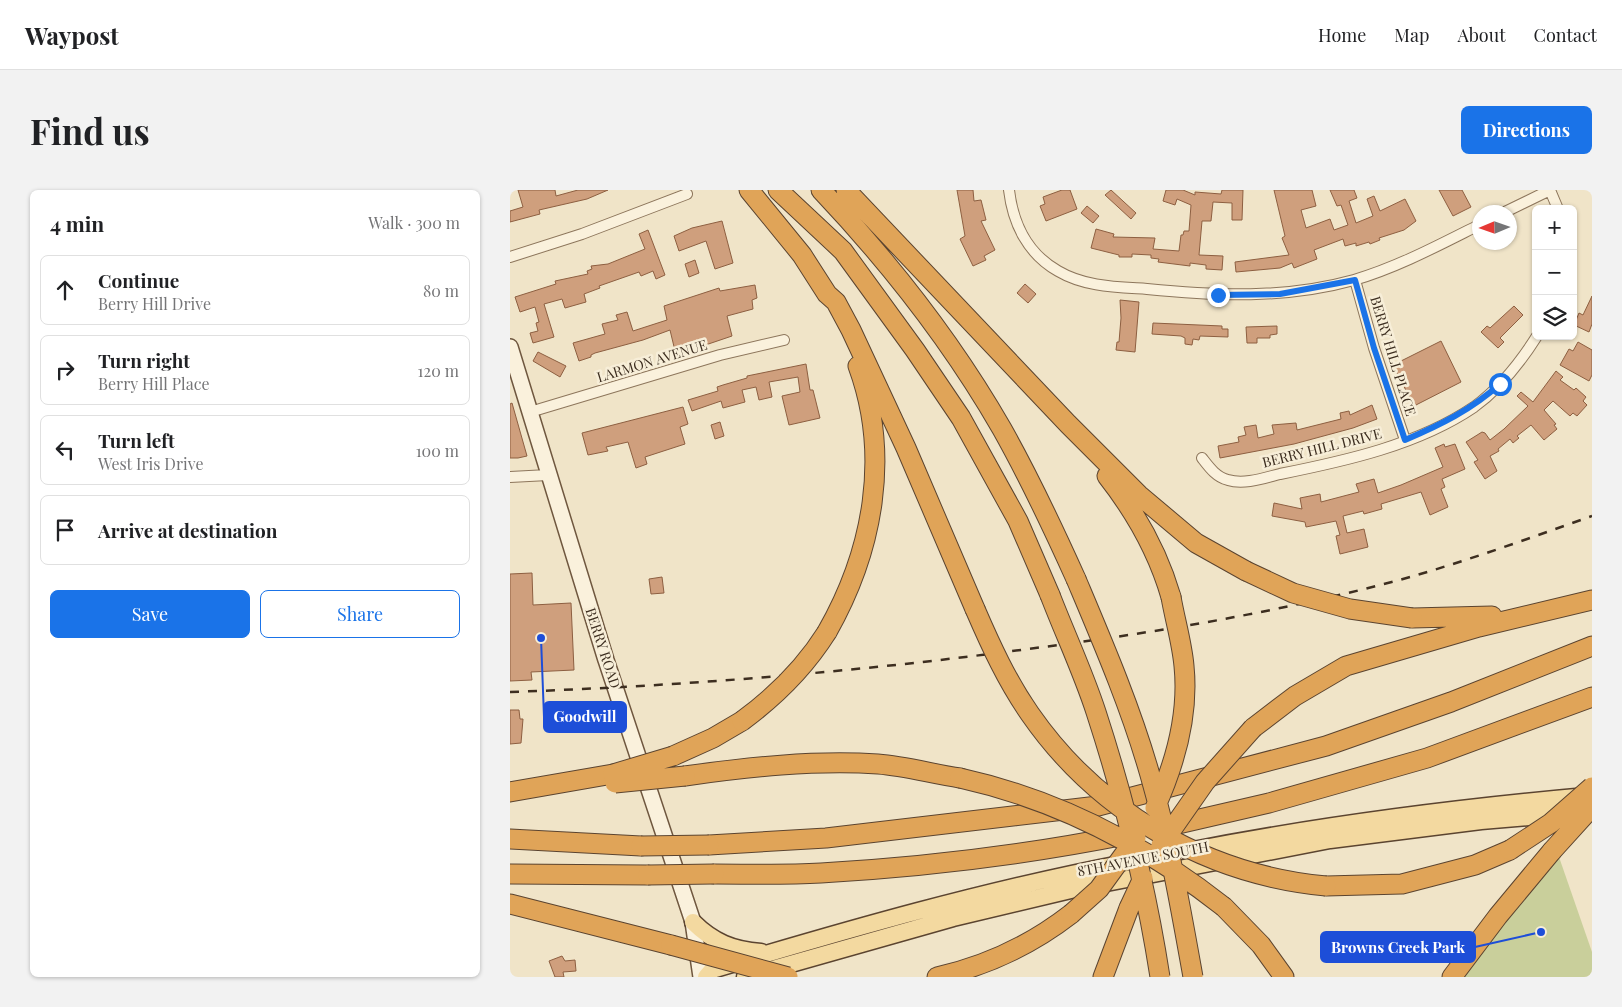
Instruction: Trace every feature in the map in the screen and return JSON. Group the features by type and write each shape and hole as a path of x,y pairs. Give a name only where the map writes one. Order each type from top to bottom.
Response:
{"highway":[{"path":"749,190 802,255 827,294 840,308 867,361 1004,671 1030,714 1059,751 1100,792 1148,827 1196,853 1261,875 1326,886 1402,884 1475,865 1510,850 1551,823 1592,787"},
{"path":"778,190 843,251 915,350 961,418 1018,521 1050,595 1095,710 1120,789 1145,894 1160,977"},
{"path":"821,190 896,275 970,378 1017,457 1076,579 1114,672 1150,776 1175,883 1193,977"},
{"path":"846,190 1068,424 1169,522 1196,543 1246,571 1293,593 1350,610 1412,618 1531,615"},
{"path":"614,779 713,738 742,720 770,699 798,671 827,632 851,584 865,542 873,502 875,469 872,423 864,382 827,294"},
{"path":"937,977 1000,957 1049,930 1071,914 1099,889 1150,818 1168,780 1180,738 1185,680 1184,665 1171,597 1159,561 1141,525 1122,496 1068,424"},
{"path":"1102,977 1129,908 1150,865 1179,818 1211,775 1253,728 1295,696 1346,666 1479,627 1592,600"},
{"path":"510,838 641,846 709,845 826,838 1098,806 1326,746 1450,702 1592,646"},
{"path":"510,874 820,873 960,861 1060,848 1204,819 1427,758 1592,697"},
{"path":"510,792 614,779 685,776 767,765 821,762 880,764 960,778 1044,802 1095,824 1165,864 1224,907 1261,945 1284,977"},
{"path":"1452,977 1504,908 1592,807"},
{"path":"510,904 788,977"}],"main road":[{"name":"8TH AVENUE SOUTH","path":"706,977 712,970 860,925 1018,885 1270,834 1475,806 1592,796"},
{"name":"8TH AVENUE SOUTH","path":"745,977 1023,900 1276,849 1481,821 1592,812"},
{"path":"693,922 714,941 729,948 768,953"}],"street":[{"path":"1009,190 1019,229 1032,249 1057,271 1084,281 1111,286 1251,296 1308,290 1355,280 1412,258 1472,229"},
{"path":"1517,206 1550,190 1556,205"},
{"path":"510,257 582,234 687,194"},
{"name":"BERRY HILL PLACE","path":"1355,280 1374,348 1405,440"},
{"name":"LARMON AVENUE","path":"530,412 712,358 784,340"},
{"name":"BERRY HILL DRIVE","path":"1202,458 1220,477 1240,481 1345,460 1405,440 1452,420 1486,397 1509,374 1534,340"},
{"name":"BERRY ROAD","path":"510,347 606,660 693,922 701,977"},
{"path":"510,477 548,475"}],"green space":[{"path":"1559,857 1592,952 1592,977 1464,977 1511,914"}],"building":[{"path":"518,190 555,190 556,196 578,190 608,190 587,199 539,210 540,214 510,222 510,211 523,207"},
{"path":"957,190 973,190 974,201 981,200 986,220 981,221 995,250 984,256 986,260 973,266 960,239 965,236"},
{"path":"1062,190 1070,190 1077,209 1046,221 1040,206 1045,204 1043,197"},
{"path":"1111,190 1136,213 1131,219 1105,195"},
{"path":"1166,190 1183,190 1195,195 1195,192 1221,194 1222,190 1243,190 1242,220 1232,220 1232,203 1213,202 1211,221 1202,221 1199,255 1223,256 1222,270 1206,269 1206,265 1190,263 1190,266 1158,262 1159,259 1151,258 1151,255 1132,254 1132,257 1119,257 1119,255 1091,248 1096,229 1114,234 1113,237 1155,238 1153,249 1179,251 1181,235 1183,235 1184,231 1189,231 1191,205 1177,199 1175,205 1163,201"},
{"path":"1274,190 1312,190 1316,206 1301,210 1306,228 1330,219 1334,230 1348,225 1341,205 1337,206 1330,190 1354,190 1357,198 1349,201 1356,223 1373,216 1367,199 1374,196 1380,211 1405,199 1416,221 1404,230 1379,238 1380,240 1370,244 1369,242 1356,246 1356,243 1345,246 1343,239 1314,250 1317,259 1294,268 1292,263 1280,268 1236,272 1235,262 1289,255 1282,238 1285,236"},
{"path":"1439,190 1462,190 1471,207 1453,216"},
{"path":"1087,206 1099,216 1093,223 1081,213"},
{"path":"722,221 733,263 715,269 706,241 679,251 674,236 692,228"},
{"path":"648,230 665,275 656,279 653,271 641,276 639,272 599,286 600,288 584,294 586,302 565,308 562,299 544,304 554,337 533,343 530,333 538,331 536,323 539,322 535,307 520,312 515,297 556,284 555,281 588,274 587,271 592,269 591,266 608,264 645,249 639,234"},
{"path":"695,260 699,273 689,277 685,264"},
{"path":"1025,284 1036,294 1028,303 1017,293"},
{"path":"755,285 757,298 752,300 753,309 727,316 732,336 676,355 670,330 643,340 595,353 591,357 579,361 573,343 605,334 602,324 618,320 616,315 627,312 633,331 667,320 664,306 719,288 720,291"},
{"path":"1592,296 1592,324 1589,332 1577,326 1579,313 1583,315"},
{"path":"1120,300 1139,302 1135,352 1116,350 1117,342 1119,342 1121,318"},
{"path":"1514,306 1523,315 1500,338 1504,342 1498,348 1481,332 1487,326 1490,328"},
{"path":"1153,323 1222,326 1222,329 1228,329 1228,337 1200,336 1199,340 1193,339 1192,345 1185,344 1185,338 1181,336 1152,334"},
{"path":"1277,326 1277,334 1270,335 1270,338 1257,338 1257,343 1247,343 1246,327"},
{"path":"1441,341 1461,382 1414,406 1393,365"},
{"path":"1578,342 1592,350 1592,375 1589,381 1560,365 1569,349 1573,351"},
{"path":"538,352 566,366 560,377 533,361"},
{"path":"806,364 810,390 813,390 820,418 789,425 782,396 800,392 798,377 769,382 772,397 759,400 756,387 742,390 745,402 723,408 721,401 692,411 688,400 718,391 717,387 747,378 747,376"},
{"path":"1556,371 1563,377 1560,380 1574,390 1576,388 1586,397 1583,401 1587,405 1577,416 1573,413 1570,416 1553,401 1544,410 1556,424 1554,425 1557,429 1544,440 1531,425 1517,436 1519,438 1513,443 1510,439 1498,449 1499,451 1490,456 1497,471 1485,479 1474,462 1478,460 1466,442 1482,432 1490,440 1504,429 1528,406 1517,396 1521,392 1533,402"},
{"path":"512,403 527,456 518,458 510,458 510,404"},
{"path":"1372,405 1377,419 1353,428 1294,444 1220,458 1218,446 1239,442 1238,437 1246,435 1244,427 1256,425 1258,438 1274,434 1272,425 1296,423 1297,430 1341,419 1340,413 1349,411 1350,415"},
{"path":"683,407 688,424 680,427 685,444 645,457 647,464 636,468 628,442 606,447 608,451 588,455 582,433"},
{"path":"720,422 724,436 715,439 711,425"},
{"path":"1444,444 1445,447 1455,444 1465,469 1442,479 1445,487 1441,489 1448,507 1430,515 1421,492 1381,504 1382,509 1364,514 1363,511 1343,516 1347,533 1364,529 1368,547 1340,554 1336,536 1340,535 1336,521 1306,527 1305,522 1272,516 1274,503 1302,509 1300,498 1320,494 1321,502 1359,492 1356,484 1374,479 1378,493 1401,485 1443,467 1435,448"},
{"path":"532,573 533,605 571,603 574,670 531,672 532,680 510,681 510,574"},
{"path":"662,577 664,593 651,594 649,579"},
{"path":"510,710 519,710 520,719 523,719 521,743 510,744"},
{"path":"562,956 565,961 575,960 576,971 563,972 564,977 555,977 549,961"}],"railway":[{"path":"510,692 705,682 899,665 1170,629 1310,602 1403,579 1475,557 1592,516"}],"place":[{"name":"Goodwill","path":"541,638"},
{"name":"Browns Creek Park","path":"1541,932"}],"route":[{"path":"1218,295 1251,296 1280,294 1355,280 1374,348 1405,440 1452,420 1486,397 1500,384"}]}
